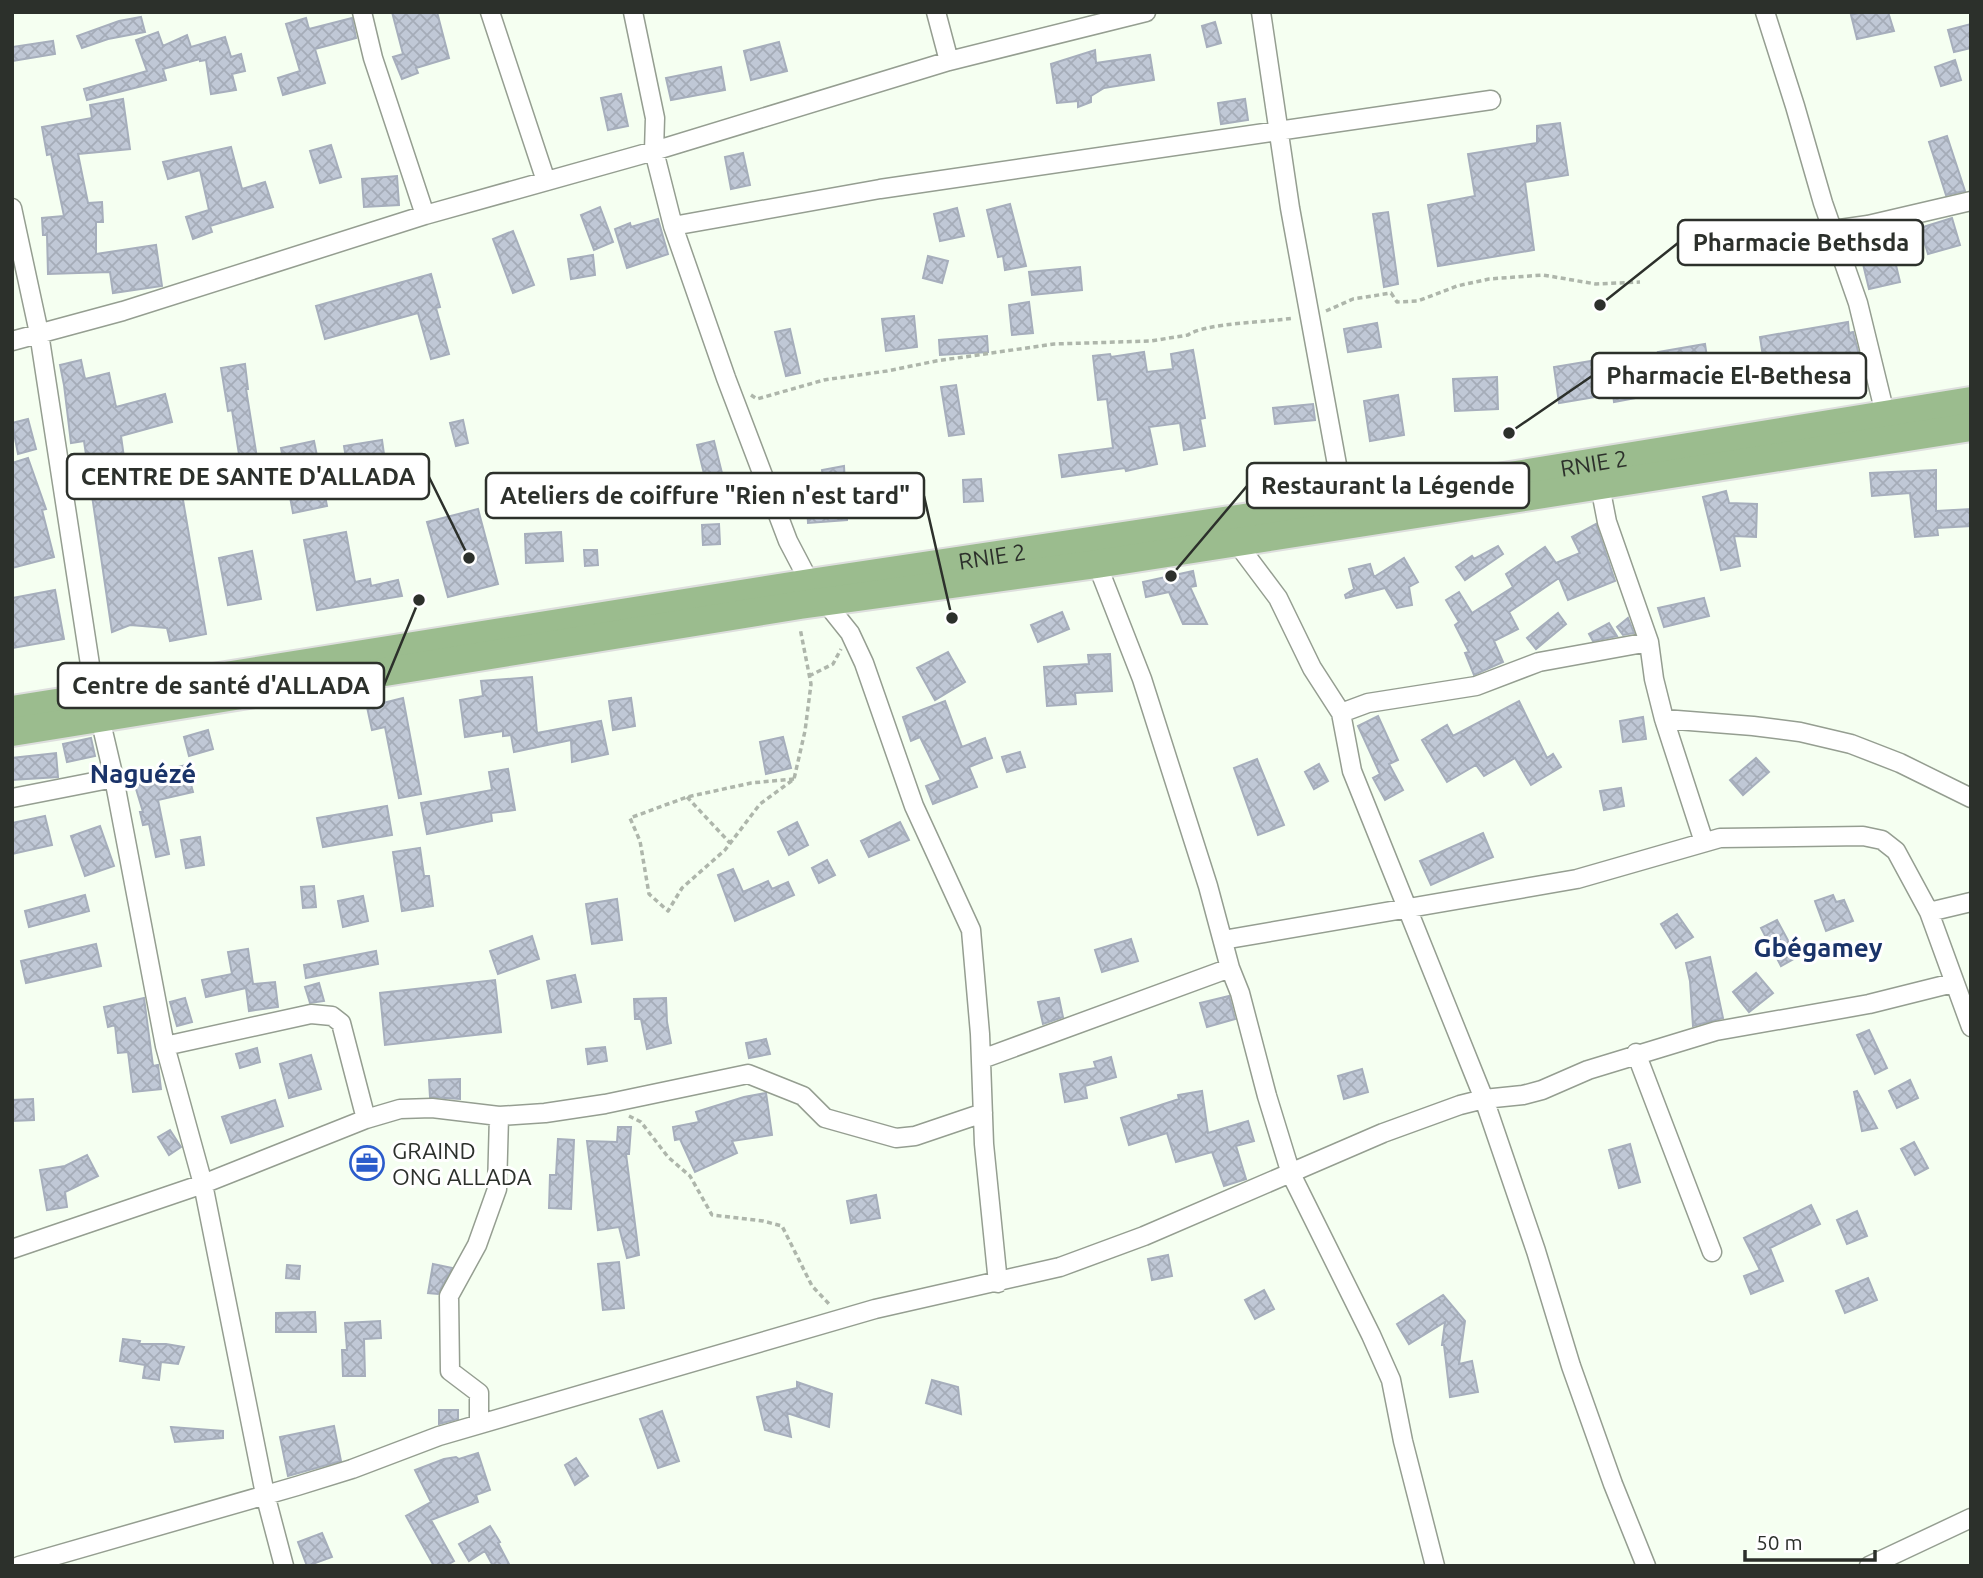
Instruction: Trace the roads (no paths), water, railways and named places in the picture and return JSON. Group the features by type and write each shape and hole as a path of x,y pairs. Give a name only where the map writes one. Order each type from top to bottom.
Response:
{"highway":[{"name":"RNIE 2","path":"811,597 1097,564 1236,542 1598,474 1888,428 1971,401"},
{"name":"RNIE 2","path":"1888,428 1971,428"},
{"name":"RNIE 2","path":"12,710 98,707 811,597 1344,503 1598,474"},
{"name":"RNIE 2","path":"12,732 98,707"}],"street":[{"path":"362,12 373,58 425,215"},
{"path":"490,12 546,181"},
{"path":"633,12 655,118 654,151 673,226 726,378 811,597 850,633 881,707 914,806 971,930 998,1283"},
{"path":"936,12 949,61"},
{"path":"12,341 123,311 425,215 654,151 949,61 1102,18 1146,12"},
{"path":"1261,12 1290,208 1344,503"},
{"path":"1765,12 1858,303 1888,428"},
{"path":"673,226 880,188 1491,100"},
{"path":"1833,230 1868,225 1971,201"},
{"path":"12,208 39,333 98,707 165,1046 203,1184 265,1494 284,1566"},
{"path":"1598,474 1607,522 1649,642 1654,679 1664,719 1704,842"},
{"path":"1236,542 1278,598 1312,668 1341,713 1353,771 1484,1099 1572,1366 1646,1566"},
{"path":"1097,564 1142,679 1208,886 1270,1107 1292,1174 1391,1380 1403,1441 1435,1566"},
{"path":"1341,713 1368,703 1476,686 1539,662 1649,642"},
{"path":"1664,719 1800,732 1851,744 1900,763 1971,798"},
{"path":"12,799 114,778"},
{"path":"1223,940 1577,879 1720,838 1863,836 1882,840 1896,851 1928,912 1971,1027"},
{"path":"1928,912 1971,902"},
{"path":"982,1059 1230,968"},
{"path":"19,1566 352,1469 439,1436 875,1309 1060,1267 1144,1236 1383,1133 1484,1099 1542,1090 1588,1070 1716,1031 1869,1004 1953,984"},
{"path":"165,1046 311,1014 332,1016 341,1023 366,1119"},
{"path":"1636,1054 1712,1252"},
{"path":"12,1249 203,1184 366,1119 400,1109 421,1108 499,1116 545,1113 605,1104 748,1074 803,1096 825,1118 896,1138 915,1136 983,1113"},
{"path":"479,1424 479,1393 450,1371 449,1296 477,1245 497,1189 499,1116"},
{"path":"1869,1566 1971,1518"}],"place":[{"name":"Pharmacie Bethsda","path":"1600,305"},
{"name":"Pharmacie El-Bethesa","path":"1509,433"},
{"name":"CENTRE DE SANTE D'ALLADA","path":"469,558"},
{"name":"Restaurant la Légende","path":"1171,576"},
{"name":"Centre de santé d'ALLADA","path":"419,600"},
{"name":"Ateliers de coiffure \"Rien n'est tard\"","path":"952,618"},
{"name":"GRAIND ONG ALLADA","path":"367,1163"}],"district":[{"name":"Naguézé","path":"143,773"},
{"name":"Gbégamey","path":"1818,947"}]}
